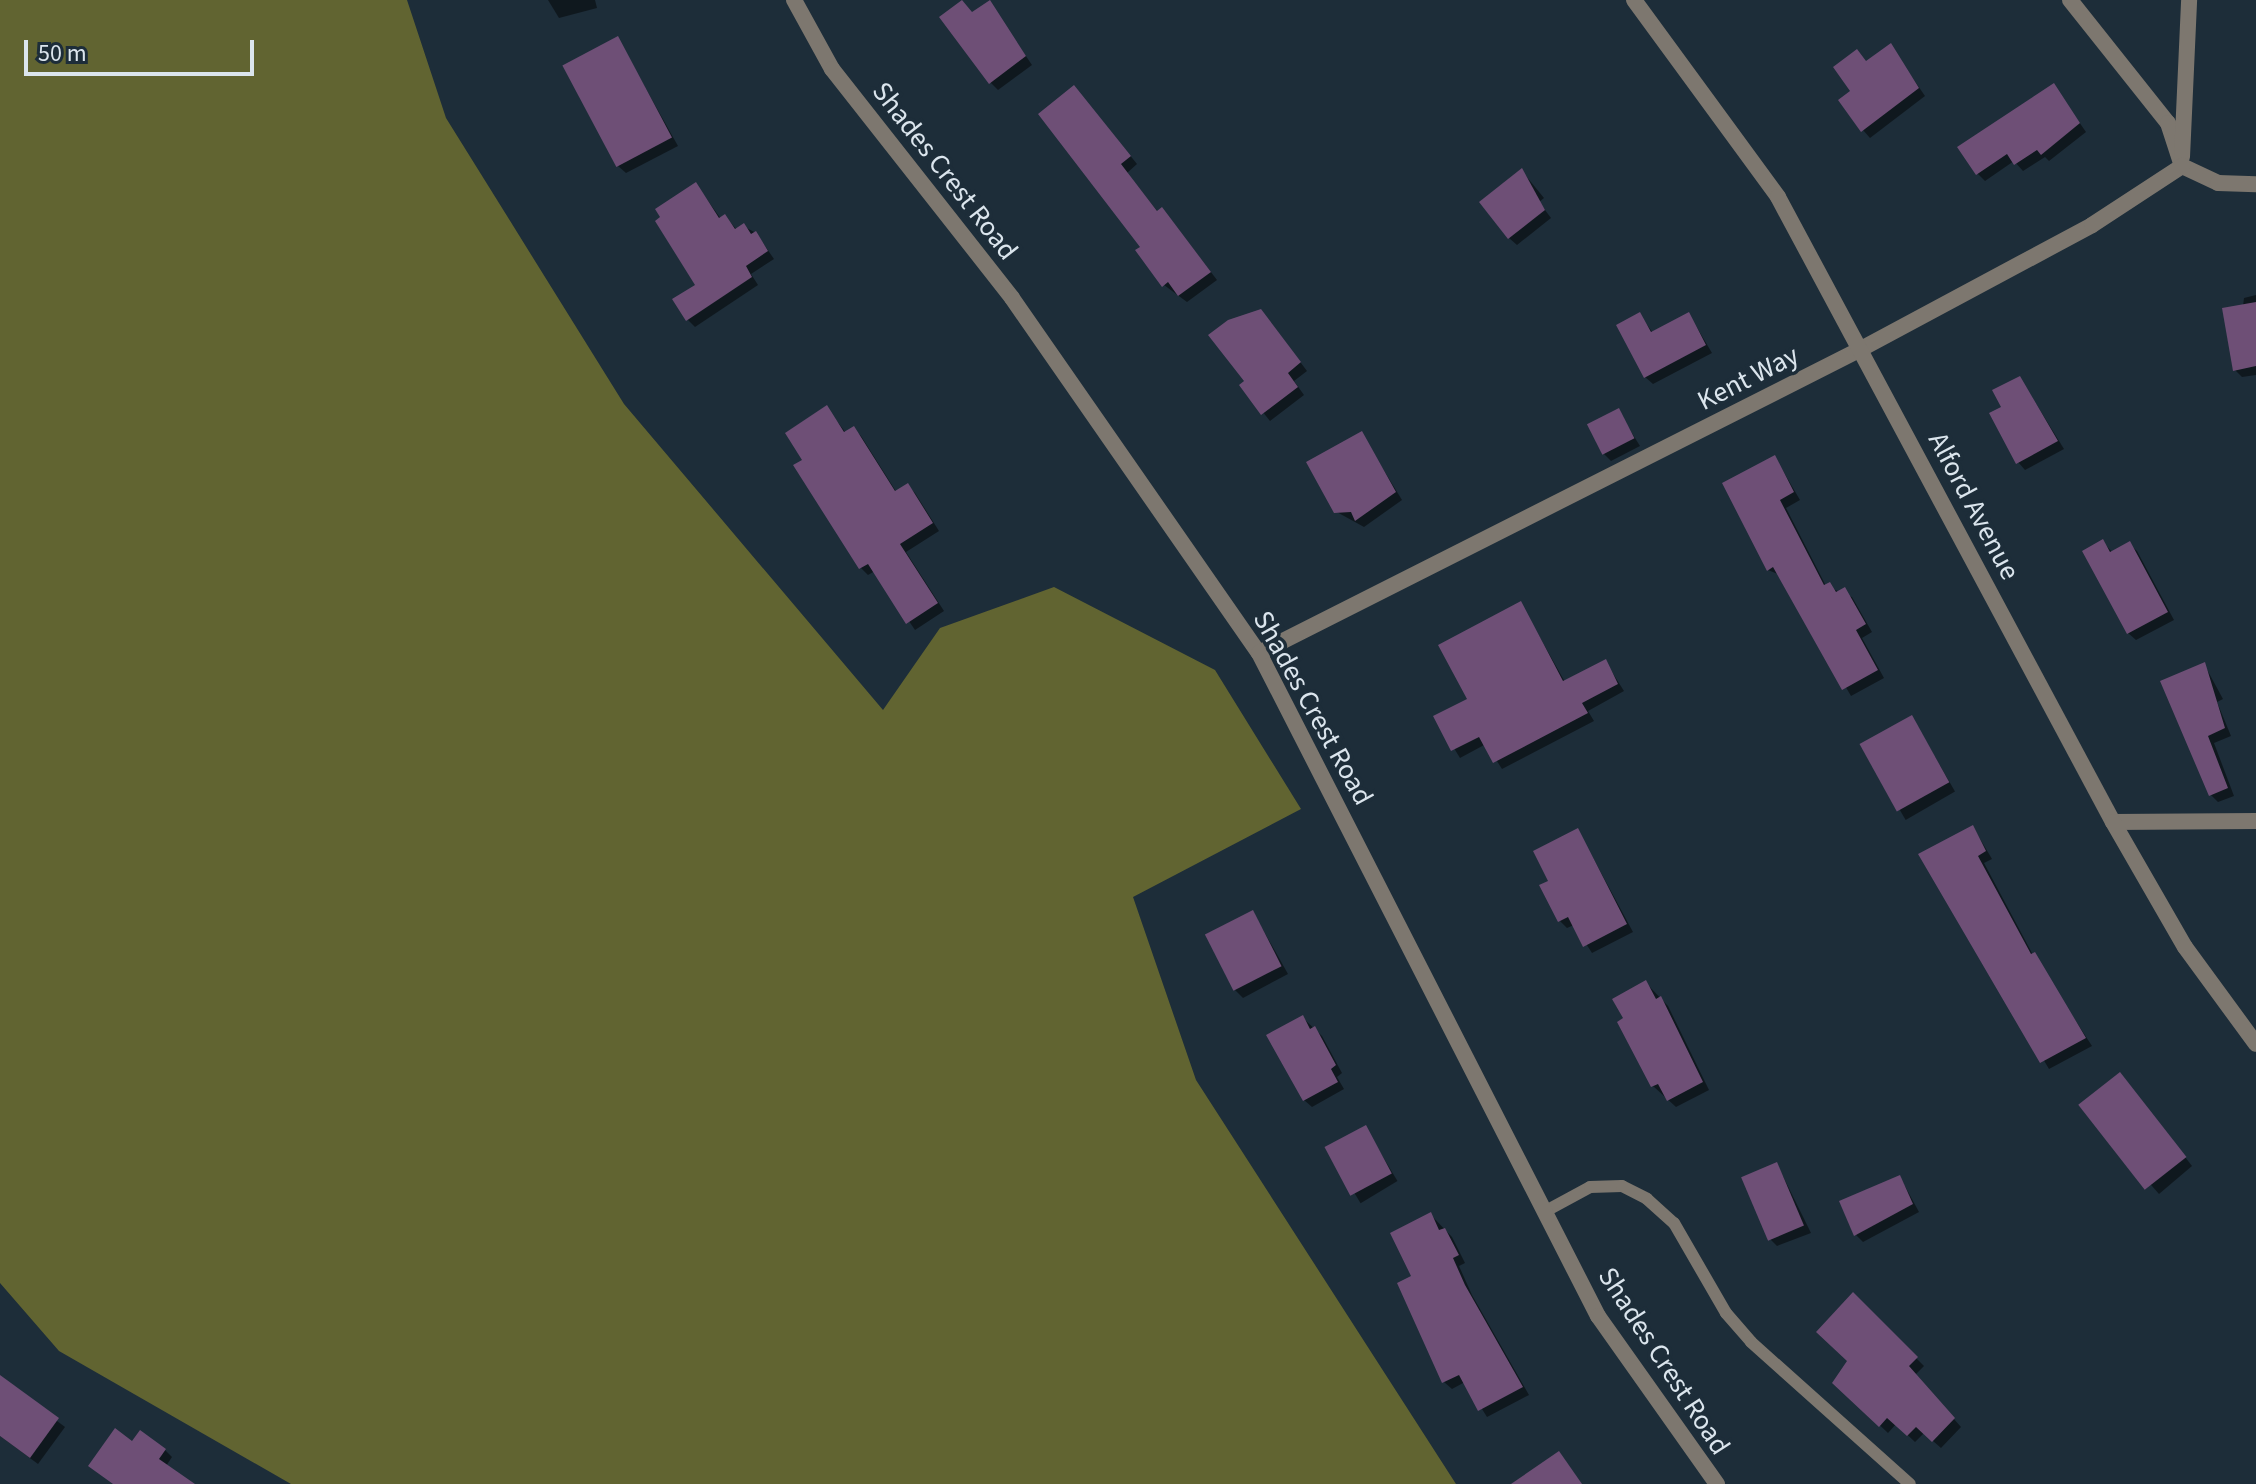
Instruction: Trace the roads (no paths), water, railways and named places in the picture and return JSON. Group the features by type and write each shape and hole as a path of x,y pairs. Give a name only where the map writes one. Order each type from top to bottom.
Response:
{"street":[{"name":"Shades Crest Road","path":"794,0 832,69 1012,298 1259,653 1598,1316 1717,1484"},
{"name":"Alford Avenue","path":"1634,0 1778,197 2113,822 2185,947 2256,1044"},
{"path":"2070,0 2168,123 2182,166 2218,183 2256,184"},
{"path":"2182,166 2189,0"},
{"name":"Kent Way","path":"1259,653 1861,349 2092,225 2182,166"},
{"path":"2113,822 2256,821"}],"lane":[{"path":"1544,1212 1590,1187 1622,1186 1647,1199 1674,1223 1726,1313 1751,1342 1910,1484"}]}
